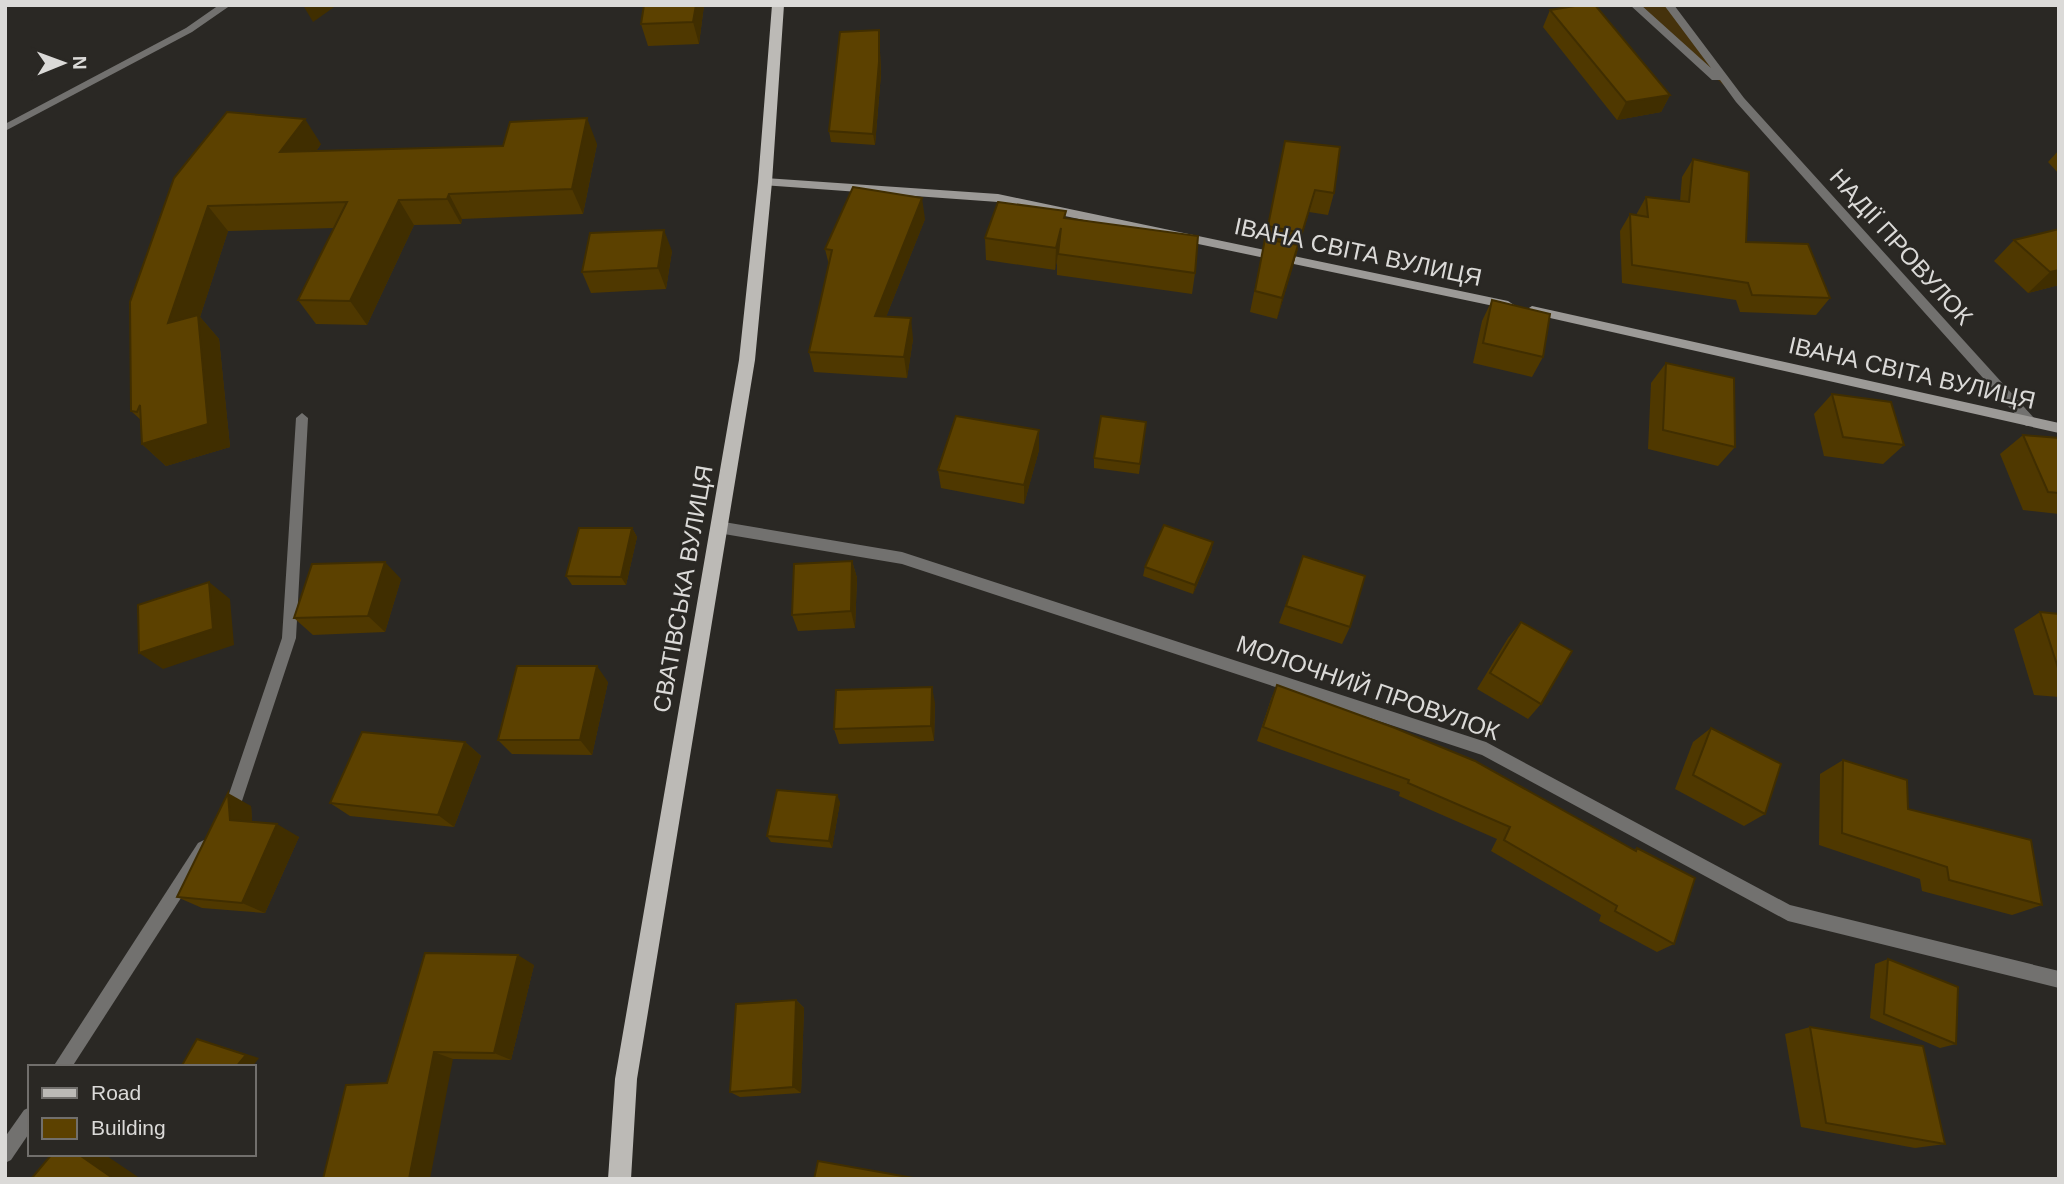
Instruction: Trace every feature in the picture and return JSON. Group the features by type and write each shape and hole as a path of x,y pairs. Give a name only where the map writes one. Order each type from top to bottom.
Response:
{"main road":[{"name":"СВАТІВСЬКА ВУЛИЦЯ","path":"619,1179 626,1079 747,360 765,182 778,5"}],"street":[{"path":"5,128 188,30 226,5"},
{"name":"НАДІЇ ПРОВУЛОК","path":"1635,5 1740,100"},
{"name":"НАДІЇ ПРОВУЛОК","path":"1669,5 1740,100 2031,422"},
{"name":"ІВАНА СВІТА ВУЛИЦЯ","path":"765,182 998,198 1646,334 2059,428"},
{"path":"63,1065 234,801 289,638 302,418"},
{"name":"МОЛОЧНИЙ ПРОВУЛОК","path":"718,527 902,558 1486,749 1788,913 2059,980"},
{"path":"5,1154 28,1119"}],"shaded area":[{"path":"1635,5 1669,5 1740,100"}],"building":[{"path":"644,5 696,5 693,22 641,24"},
{"path":"1595,5 1670,95 1626,102 1550,10"},
{"path":"879,30 873,134 829,131 840,32"},
{"path":"227,112 305,119 280,152 503,146 510,122 587,118 572,189 449,194 447,199 399,200 350,301 298,300 347,202 208,206 168,323 198,315 208,424 142,444 140,405 137,412 131,411 130,302 174,178"},
{"path":"1285,141 1340,147 1334,193 1315,190 1302,233 1268,226"},
{"path":"1693,159 1749,172 1746,242 1808,244 1830,298 1752,295 1748,283 1632,265 1630,214 1648,217 1646,197 1689,202"},
{"path":"853,187 922,198 875,316 911,318 904,357 809,352 832,250 825,249"},
{"path":"998,202 1066,211 1064,218 1198,236 1195,273 1058,254 1061,228 1056,248 985,238"},
{"path":"2059,229 2059,270 2050,272 2014,240"},
{"path":"664,230 658,268 582,272 590,233"},
{"path":"1265,239 1298,245 1282,298 1255,291"},
{"path":"1492,300 1550,314 1543,357 1483,343"},
{"path":"1666,363 1734,378 1735,447 1663,430"},
{"path":"1832,394 1891,402 1904,445 1843,437"},
{"path":"956,416 1039,430 1024,485 938,470"},
{"path":"1101,416 1146,422 1140,464 1094,458"},
{"path":"2023,435 2059,438 2059,493 2048,492"},
{"path":"1164,525 1213,542 1195,585 1145,567"},
{"path":"579,528 632,528 621,577 566,576"},
{"path":"1303,556 1365,576 1350,627 1286,606"},
{"path":"852,561 851,611 792,615 794,564"},
{"path":"385,562 368,616 294,618 312,564"},
{"path":"209,582 213,629 139,653 138,605"},
{"path":"2040,612 2059,614 2059,671"},
{"path":"1521,622 1572,651 1541,704 1490,673"},
{"path":"517,666 597,666 580,740 498,740"},
{"path":"1277,685 1395,728 1475,761 1636,851 1637,848 1695,878 1674,944 1615,911 1617,906 1504,840 1510,827 1408,783 1409,780 1263,727"},
{"path":"932,687 931,726 834,729 836,690"},
{"path":"1711,728 1781,764 1765,814 1693,775"},
{"path":"362,732 465,742 438,815 330,803"},
{"path":"1843,760 1907,780 1908,809 2031,840 2042,905 1949,880 1947,867 1842,833"},
{"path":"777,790 837,795 829,841 767,836"},
{"path":"228,793 230,820 277,824 242,903 177,897"},
{"path":"425,953 518,955 494,1053 434,1052 409,1179 323,1179 346,1085 387,1083"},
{"path":"1888,959 1958,987 1956,1044 1884,1014"},
{"path":"796,1000 793,1087 730,1092 736,1004"},
{"path":"1810,1027 1923,1046 1945,1144 1826,1123"},
{"path":"197,1039 246,1055 238,1065 182,1065"},
{"path":"50,1156 81,1156 114,1179 31,1179"},
{"path":"818,1161 919,1179 814,1179"}]}
